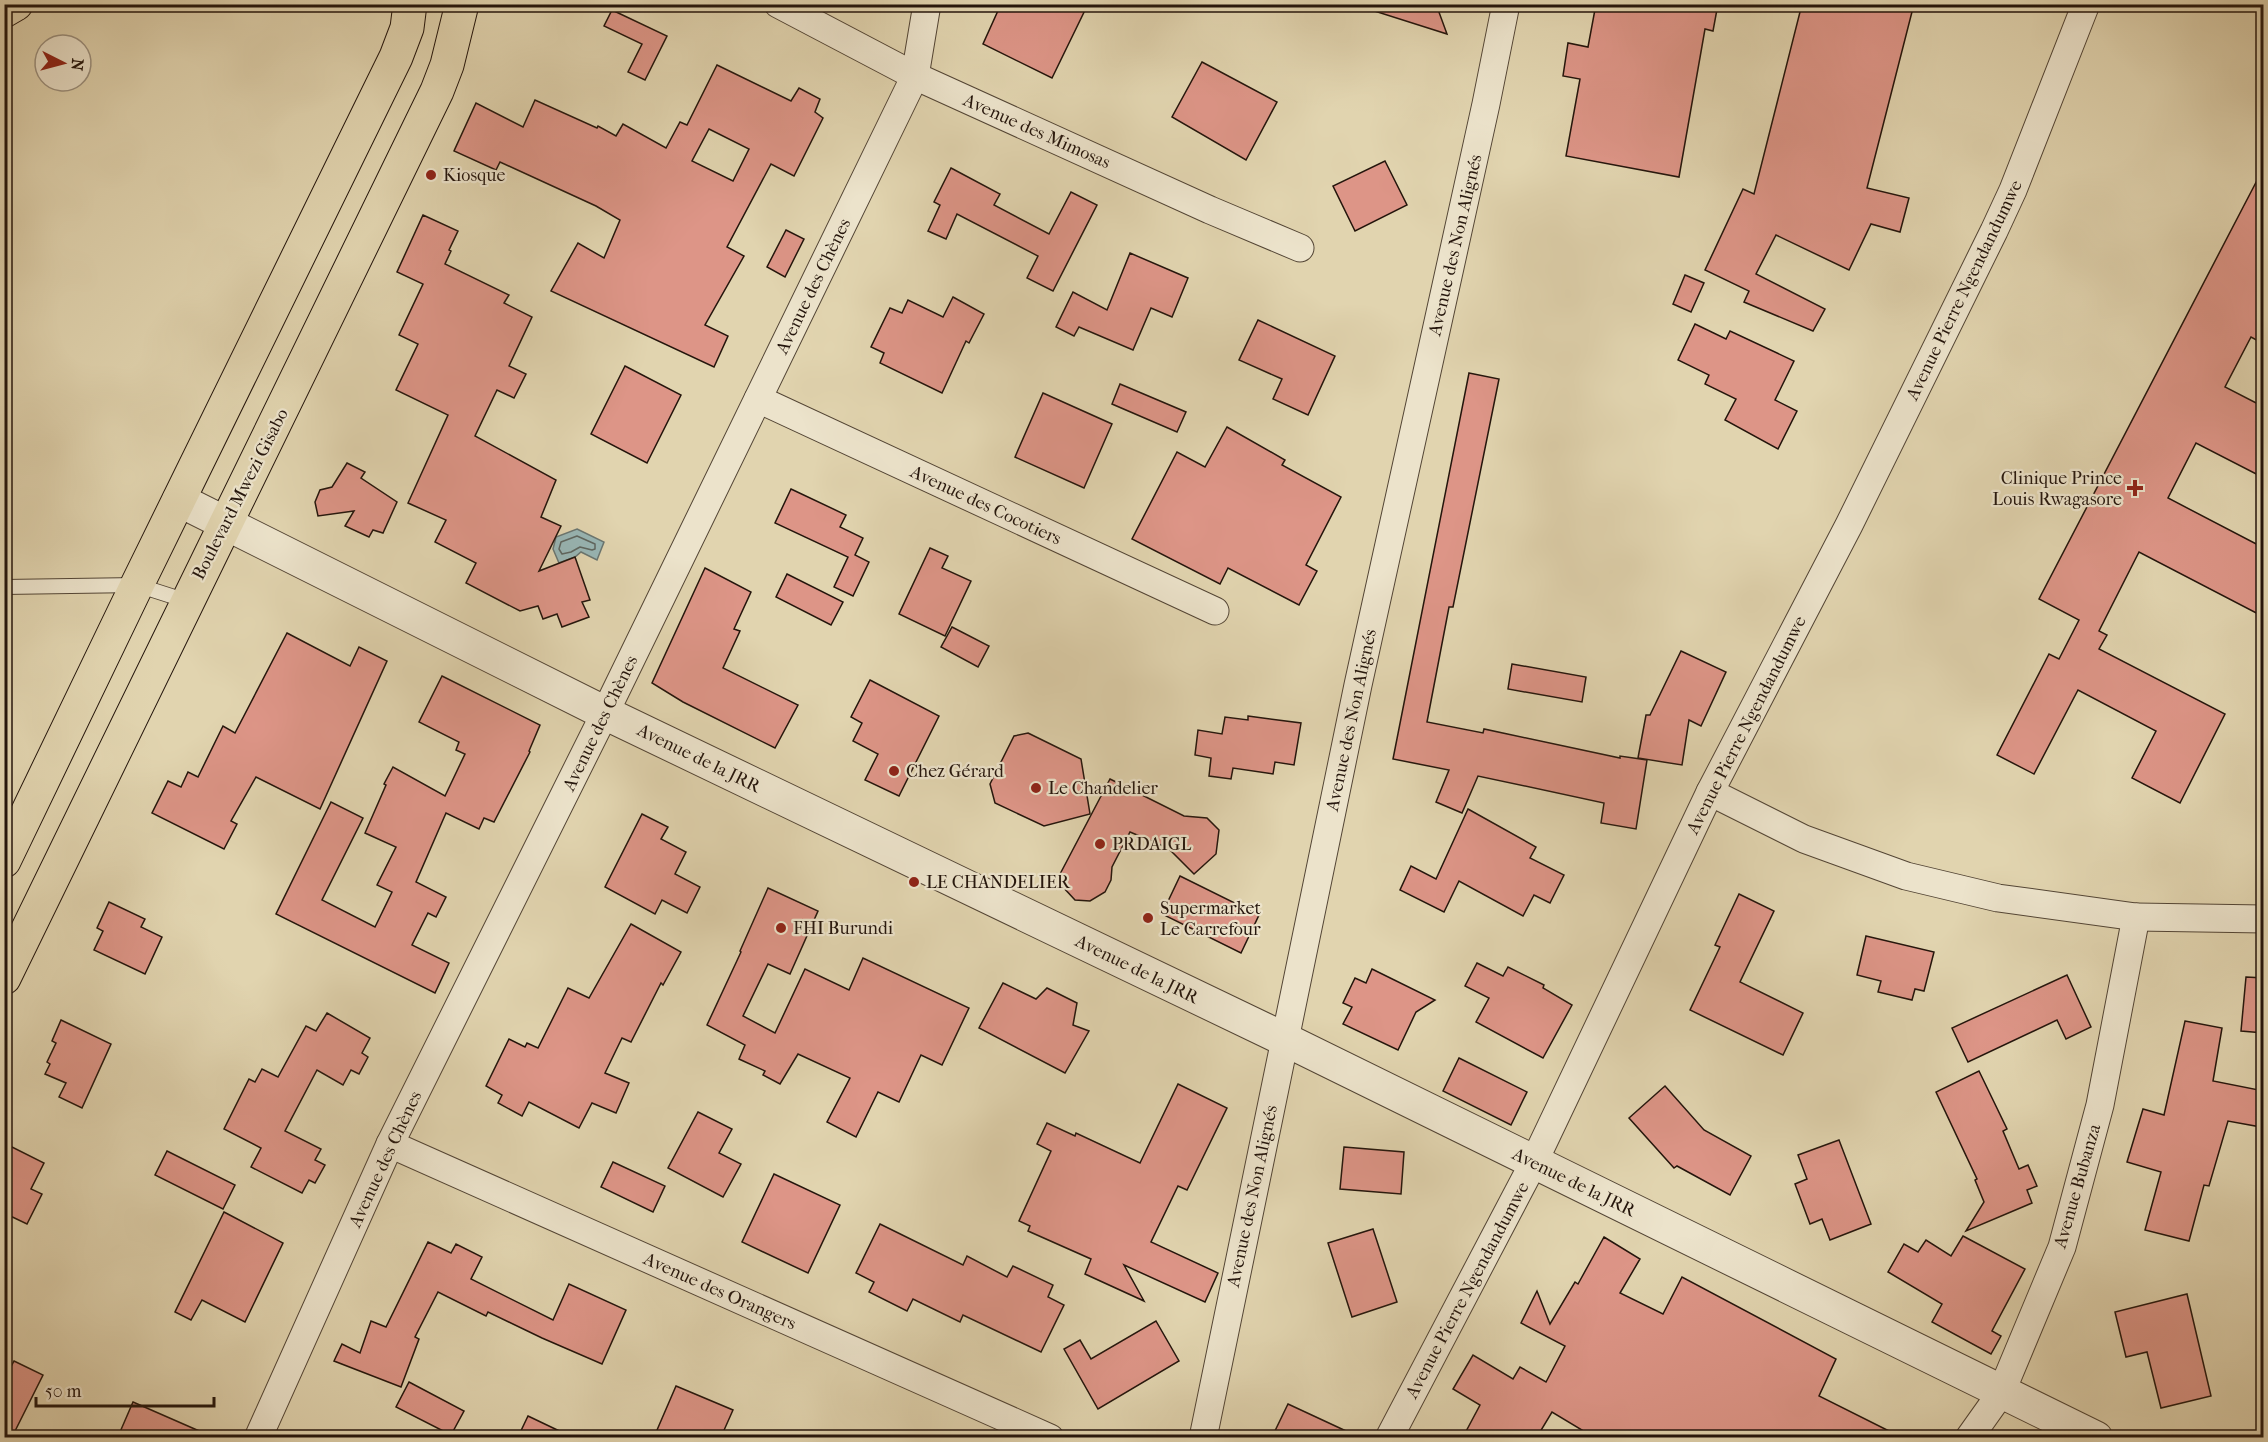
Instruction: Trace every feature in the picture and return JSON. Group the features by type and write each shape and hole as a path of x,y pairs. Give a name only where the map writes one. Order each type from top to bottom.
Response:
{"main road":[{"path":"4,11 16,4"},
{"path":"4,861 396,57 407,28 410,4"},
{"name":"Boulevard Mwezi Gisabo","path":"4,978 437,91 447,66 462,4"}],"street":[{"name":"Avenue des Mimosas","path":"778,4 915,76 1210,210 1300,248"},
{"name":"Avenue des Chènes","path":"258,1437 390,1144 605,713 915,76 927,4"},
{"name":"Avenue des Non Alignés","path":"1203,1437 1361,673 1506,4"},
{"name":"Avenue Pierre Ngendandumwe","path":"1389,1437 1534,1162 1710,792 1849,525 1994,231 2013,190 2086,4"},
{"name":"Avenue des Cocotiers","path":"758,399 1215,611"},
{"name":"Avenue de la JRR","path":"179,500 605,713 1284,1039 2096,1437"},
{"path":"1710,792 1803,839 1906,876 1998,898 2136,917 2264,919"},
{"name":"Avenue Bubanza","path":"1969,1437 2001,1392 2062,1247 2100,1105 2136,917"},
{"name":"Avenue des Orangers","path":"390,1144 1050,1437"}],"lane":[{"path":"4,586 137,585 187,601"}],"water":[{"path":"577,529 604,542 597,560 581,552 559,563 553,549 556,537"}],"building":[{"path":"1001,4 1088,4 1052,78 983,44"},
{"path":"1368,4 1436,4 1447,34 1368,9"},
{"path":"1596,4 1718,4 1713,31 1705,29 1679,177 1566,156 1580,79 1563,76 1568,43 1588,47"},
{"path":"1802,4 1914,4 1867,188 1909,198 1900,232 1871,224 1849,270 1776,235 1756,274 1825,309 1813,331 1744,302 1749,291 1705,270 1743,189 1754,194"},
{"path":"612,10 667,36 645,80 628,72 642,44 604,26"},
{"path":"1202,62 1277,102 1246,160 1172,117"},
{"path":"717,65 791,101 799,88 820,99 815,112 823,118 794,176 771,164 727,247 744,256 705,325 728,336 714,367 551,291 578,243 604,258 620,220 596,206 500,162 496,170 454,151 476,103 523,127 535,100 597,128 598,126 616,136 623,124 666,148 680,122 687,125","holes":["709,129 749,149 733,181 692,161"]},
{"path":"1385,161 1407,205 1355,231 1333,186"},
{"name":"Clinique Prince Louis Rwagasore","path":"2264,167 2264,344 2251,337 2225,387 2264,407 2264,478 2196,443 2168,498 2264,548 2264,617 2139,552 2099,631 2107,635 2099,649 2225,714 2180,803 2132,778 2156,731 2078,690 2034,774 1997,755 2049,654 2059,659 2079,620 2039,599"},
{"path":"951,168 1000,194 994,205 1049,234 1071,192 1097,205 1053,291 1027,278 1038,256 957,214 946,239 928,231 940,205 934,202"},
{"path":"423,215 458,231 445,264 509,295 504,303 532,317 509,366 526,374 514,398 497,390 475,436 556,480 541,517 561,526 539,571 575,557 590,600 582,602 589,617 562,627 557,614 543,619 538,606 520,611 466,583 476,563 435,542 446,520 408,503 448,415 396,390 418,344 399,335 423,284 397,272"},
{"path":"786,230 804,239 785,277 767,267"},
{"path":"1130,253 1188,278 1172,317 1151,308 1133,350 1079,327 1074,336 1056,327 1073,292 1107,310"},
{"path":"1685,275 1704,283 1691,312 1673,304"},
{"path":"953,297 984,314 969,343 966,341 942,393 880,363 884,353 871,347 890,308 902,313 908,300 943,317"},
{"path":"1258,320 1335,356 1308,415 1273,399 1282,379 1239,360"},
{"path":"1695,324 1726,339 1730,331 1794,361 1775,400 1797,411 1778,449 1725,420 1736,399 1705,384 1709,375 1678,360"},
{"path":"625,366 681,395 647,463 591,434"},
{"path":"1469,373 1499,379 1453,607 1449,607 1427,722 1483,733 1484,729 1620,758 1620,756 1647,760 1636,829 1601,823 1604,803 1478,776 1462,813 1436,802 1449,770 1393,759"},
{"path":"1120,384 1186,412 1177,432 1112,404"},
{"path":"1043,393 1112,424 1084,488 1015,457"},
{"path":"1227,427 1285,460 1282,465 1341,497 1306,565 1317,571 1299,605 1228,568 1220,584 1132,539 1177,452 1205,467"},
{"path":"347,463 365,472 361,478 397,502 383,533 373,530 369,537 345,526 354,511 318,516 315,502 320,490 332,487"},
{"path":"791,489 846,515 840,527 863,538 855,555 869,562 853,596 834,587 848,557 775,523"},
{"path":"930,548 948,556 942,568 971,581 945,636 899,614"},
{"path":"705,568 751,592 734,629 740,631 723,668 798,705 775,748 683,702 652,683"},
{"path":"787,574 843,602 831,625 776,597"},
{"path":"952,627 989,646 978,667 941,647"},
{"path":"287,633 350,666 359,647 387,661 320,809 256,777 231,821 237,824 224,849 152,813 168,781 181,787 188,772 198,777 223,726 235,733"},
{"path":"1681,651 1726,672 1701,726 1689,720 1682,765 1638,758 1646,715 1650,715"},
{"path":"1512,664 1586,677 1582,702 1508,689"},
{"path":"442,676 540,725 530,752 494,822 484,818 479,829 446,813 416,882 446,897 436,917 428,913 412,945 449,963 435,993 276,914 331,802 363,818 322,900 375,927 392,892 377,885 396,847 365,833 386,785 384,784 393,767 445,796 465,754 456,750 459,742 419,722"},
{"path":"870,680 939,716 899,796 865,780 878,754 853,741 862,723 851,717"},
{"path":"1248,716 1301,723 1294,765 1275,762 1273,774 1233,768 1231,779 1209,776 1211,758 1195,755 1198,730 1222,734 1225,717 1248,720"},
{"path":"1028,733 1081,759 1090,814 1044,826 995,803 990,784 1014,736"},
{"path":"1110,779 1184,816 1207,818 1219,830 1216,854 1194,874 1168,848 1130,832 1112,867 1111,880 1105,892 1090,901 1075,900 1063,887 1059,876"},
{"path":"1468,809 1536,847 1530,858 1564,875 1550,903 1534,895 1523,916 1459,881 1444,912 1400,890 1411,866 1436,879"},
{"path":"642,814 668,827 661,839 686,852 675,874 700,887 687,913 662,900 655,914 605,887"},
{"path":"1180,876 1259,915 1241,953 1162,914"},
{"path":"768,888 818,911 790,974 768,964 743,1016 775,1033 805,969 849,990 863,958 969,1008 942,1065 921,1055 899,1102 878,1092 856,1137 827,1122 850,1078 798,1054 780,1084 763,1075 765,1071 739,1059 745,1045 707,1025"},
{"path":"1739,894 1774,911 1740,982 1803,1013 1783,1055 1690,1010 1720,947 1715,945"},
{"path":"109,902 145,919 141,927 162,937 145,974 94,950 103,931 97,928"},
{"path":"631,924 681,952 663,985 661,983 631,1042 622,1038 605,1073 629,1083 616,1113 592,1103 579,1128 529,1102 522,1116 498,1103 502,1095 486,1086 509,1039 525,1047 527,1043 538,1048 568,988 589,998"},
{"path":"1866,936 1934,952 1924,991 1915,989 1912,1000 1878,992 1881,981 1857,975"},
{"path":"1477,963 1503,976 1508,967 1544,985 1543,988 1572,1005 1543,1058 1476,1022 1489,998 1465,986"},
{"path":"1372,969 1435,1000 1416,1012 1398,1050 1343,1024 1352,1007 1343,1003 1355,978 1366,983"},
{"path":"2067,975 2091,1027 2066,1039 2057,1020 1968,1062 1952,1028"},
{"path":"2246,977 2264,978 2264,1033 2241,1031"},
{"path":"1003,983 1036,999 1047,988 1077,1003 1073,1025 1089,1031 1065,1073 979,1028"},
{"path":"327,1013 370,1038 362,1053 368,1057 359,1074 351,1070 343,1085 317,1070 285,1131 321,1149 315,1160 325,1165 315,1183 309,1180 302,1193 251,1167 261,1148 224,1129 249,1079 255,1082 262,1069 278,1077 306,1026 316,1031"},
{"path":"61,1020 111,1044 82,1108 59,1097 66,1083 45,1074 50,1064 47,1062 56,1043 52,1041"},
{"path":"2185,1021 2222,1028 2213,1081 2264,1091 2261,1127 2228,1121 2209,1186 2204,1185 2189,1241 2145,1230 2161,1172 2127,1162 2143,1109 2164,1115"},
{"path":"1459,1058 1527,1092 1511,1125 1443,1091"},
{"path":"1979,1071 2007,1129 2003,1131 2019,1169 2028,1165 2037,1186 2027,1190 2032,1203 1966,1231 1984,1202 1975,1180 1977,1179 1936,1092"},
{"path":"1178,1084 1227,1108 1187,1190 1178,1186 1151,1242 1218,1273 1205,1302 1124,1265 1144,1301 1085,1274 1091,1259 1028,1231 1030,1226 1019,1221 1051,1151 1037,1144 1047,1123 1075,1136 1076,1133 1140,1163"},
{"path":"1665,1086 1704,1130 1751,1156 1730,1195 1677,1166 1674,1168 1629,1118"},
{"path":"698,1112 732,1129 719,1153 741,1164 723,1197 668,1168"},
{"path":"1839,1140 1871,1224 1830,1240 1822,1219 1810,1224 1795,1184 1807,1179 1798,1155"},
{"path":"4,1143 44,1163 31,1189 42,1194 27,1224 4,1213"},
{"path":"1344,1147 1404,1152 1401,1194 1340,1189"},
{"path":"167,1151 235,1185 223,1209 155,1175"},
{"path":"613,1162 665,1186 653,1212 601,1187"},
{"path":"774,1174 840,1205 808,1273 742,1242"},
{"path":"224,1212 283,1243 245,1322 202,1300 191,1320 175,1312"},
{"path":"880,1224 963,1265 967,1256 1007,1277 1013,1266 1053,1285 1048,1297 1064,1305 1041,1352 963,1315 960,1322 913,1299 907,1311 869,1292 874,1282 856,1273"},
{"path":"1373,1229 1397,1302 1352,1317 1328,1243"},
{"path":"1963,1236 2025,1269 1992,1331 2001,1336 1991,1354 1932,1322 1942,1304 1888,1272 1904,1244 1918,1252 1926,1240 1951,1256"},
{"path":"1604,1237 1640,1259 1620,1293 1663,1314 1682,1277 1836,1359 1819,1396 1901,1437 1579,1437 1582,1430 1552,1412 1537,1437 1463,1437 1480,1405 1453,1389 1473,1355 1513,1379 1520,1367 1546,1382 1565,1346 1521,1323 1537,1291 1550,1324 1575,1282 1578,1284"},
{"path":"428,1242 451,1253 456,1244 482,1257 471,1279 553,1320 569,1284 626,1310 602,1364 488,1312 486,1316 438,1292 415,1337 419,1339 401,1387 334,1361 342,1344 360,1353 371,1321 386,1327"},
{"path":"2187,1294 2211,1396 2161,1408 2147,1352 2126,1357 2115,1312"},
{"path":"1156,1321 1179,1361 1098,1409 1064,1349 1080,1340 1091,1359"},
{"path":"14,1361 43,1375 12,1437 4,1437 4,1380"},
{"path":"409,1382 464,1411 451,1435 396,1407"},
{"path":"676,1386 733,1410 721,1437 654,1437"},
{"path":"133,1402 213,1437 134,1437 120,1432"},
{"path":"1288,1404 1359,1437 1272,1437"},
{"path":"528,1416 572,1437 518,1437"}],"place":[{"name":"Kiosque","path":"431,175"},
{"name":"Clinique Prince Louis Rwagasore","path":"2135,488"},
{"name":"Chez Gérard","path":"894,771"},
{"name":"Le Chandelier","path":"1036,788"},
{"name":"PRDAIGL","path":"1100,844"},
{"name":"LE CHANDELIER","path":"914,882"},
{"name":"Supermarket Le Carrefour","path":"1148,918"},
{"name":"FHI Burundi","path":"781,928"}]}
